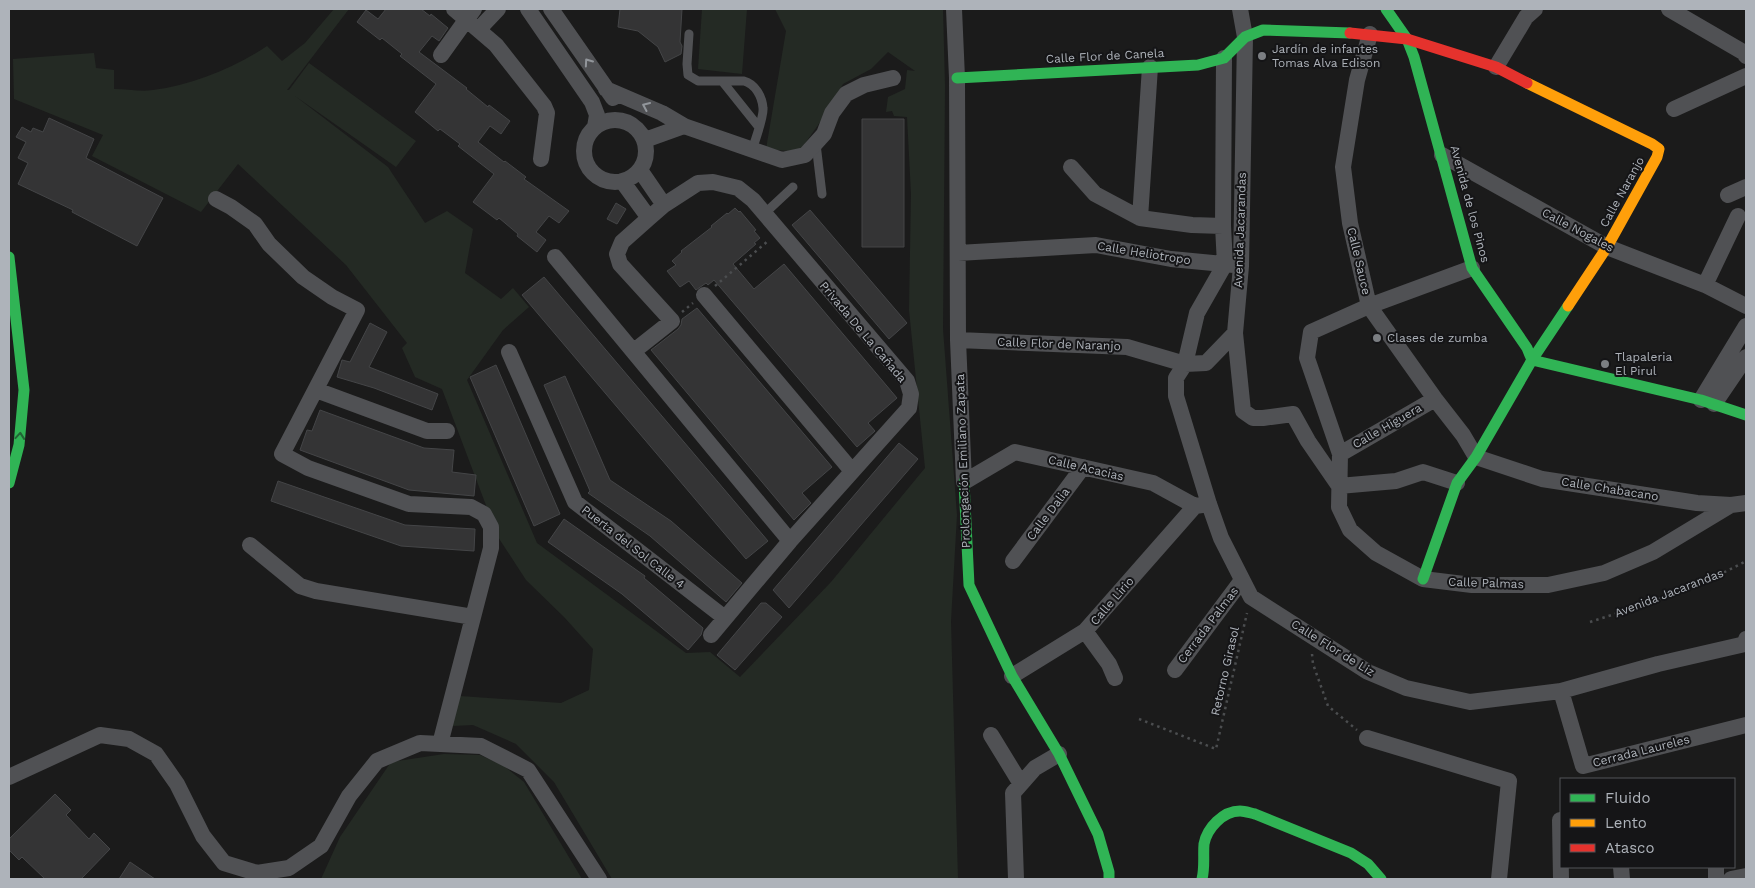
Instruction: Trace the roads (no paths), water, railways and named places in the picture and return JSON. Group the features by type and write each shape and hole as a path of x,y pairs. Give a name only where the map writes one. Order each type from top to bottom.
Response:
{"street":[{"path":"440,55 468,16 498,9"},
{"path":"528,9 592,102 597,115 595,128"},
{"path":"551,9 606,89 641,135 646,156 640,170 632,177 622,181 612,182 602,179 588,165 585,144 589,134 595,128 614,120 631,124 641,135"},
{"name":"Prolongación Emiliano Zapata","path":"954,9 957,78 958,340 969,585 1012,676 1059,754 1098,834 1109,872 1109,879"},
{"name":"Avenida Jacarandas","path":"1240,9 1245,37 1233,265 1235,333 1243,411 1252,418"},
{"name":"Avenida de los Pinos","path":"1386,9 1407,39 1414,57 1472,268 1527,348 1532,360"},
{"path":"1496,67 1526,17 1535,9"},
{"path":"1669,9 1743,52 1746,56"},
{"path":"468,16 496,45 547,113 541,159"},
{"name":"Calle Naranjo","path":"1245,37 1263,30 1284,29 1370,34 1407,39 1496,67 1659,149 1657,157 1607,247 1532,360 1476,457 1457,483 1422,579"},
{"name":"Calle Sauce","path":"1370,34 1357,80 1343,167 1350,223 1369,306 1463,435 1476,457"},
{"name":"Calle Flor de Canela","path":"957,78 1198,65 1224,58 1245,37"},
{"name":"Avenida Jacarandas","path":"1224,58 1223,226 1233,265"},
{"path":"1140,218 1150,68"},
{"path":"1674,109 1746,76"},
{"path":"606,89 662,113 684,126 782,160 804,156 824,134 832,113 846,94 864,85 893,78"},
{"path":"641,135 684,126"},
{"name":"Calle Nogales","path":"1442,155 1607,247 1705,285 1746,306"},
{"path":"1071,168 1095,194 1140,218 1223,226"},
{"path":"640,170 664,205"},
{"path":"622,181 649,218"},
{"name":"Privada De La Cañada","path":"634,351 672,320 620,264 617,254 622,242 664,205 698,183 713,182 738,188 752,200 907,381 911,394 909,408 790,541 711,635"},
{"path":"1728,195 1746,187"},
{"path":"216,199 254,224 269,244 303,277 332,297 357,310 282,454 308,468 409,504 471,507 484,514 491,527 491,548 440,744"},
{"path":"1705,285 1738,216"},
{"name":"Calle Heliotropo","path":"958,253 1096,245 1171,259 1233,265"},
{"path":"9,257 24,390 19,445 9,483"},
{"path":"556,257 790,541"},
{"name":"Avenida Jacarandas","path":"1185,364 1197,313 1233,265"},
{"path":"1457,483 1423,472 1396,481 1339,486 1340,454 1307,358 1311,332 1369,306 1472,268"},
{"path":"704,295 852,471"},
{"path":"1708,402 1746,326"},
{"name":"Calle Flor de Naranjo","path":"958,340 1127,347 1185,364 1206,363 1235,333"},
{"name":"Puerta del Sol Calle 4","path":"509,352 575,502 725,618"},
{"path":"1708,402 1746,357"},
{"path":"1532,360 1708,402 1746,415"},
{"name":"Calle Flor de Liz","path":"1185,364 1176,378 1176,396 1202,505 1251,597 1368,672 1406,688 1470,702 1561,691 1658,664 1746,643"},
{"path":"316,390 427,431 447,430"},
{"name":"Calle Higuera","path":"1340,454 1435,399"},
{"name":"Calle Palmas","path":"1252,418 1293,414 1308,441 1339,486 1339,506 1350,530 1376,553 1422,579 1472,585 1548,585 1604,573 1653,552 1739,504"},
{"name":"Calle Acacias","path":"964,482 1015,452 1153,483 1202,505"},
{"name":"Calle Chabacano","path":"1476,457 1542,479 1697,503 1739,504"},
{"name":"Calle Dalia","path":"1013,561 1083,467"},
{"name":"Calle Lirio","path":"1012,676 1085,631 1202,505"},
{"path":"250,545 300,586 473,617"},
{"name":"Cerrada Palmas","path":"1175,670 1242,580"},
{"path":"1085,631 1109,664 1116,678"},
{"name":"Cerrada Laureles","path":"1561,691 1583,766 1746,725"},
{"path":"9,777 100,735 129,739 156,754 177,784 203,836 224,863 257,872 289,868 321,846 349,796 377,761 420,743 480,746 528,770 599,879"},
{"path":"992,735 1021,784"},
{"path":"1367,738 1509,781 1499,879"},
{"path":"1016,879 1013,793 1035,768 1059,754"},
{"path":"1202,879 1205,839 1214,825 1226,814 1240,811 1255,814 1351,853 1368,864 1381,879"},
{"path":"1560,820 1560,879"},
{"path":"1731,879 1746,876"}],"lane":[{"path":"689,34 688,75 698,81 744,80 756,89 763,109 752,150"},
{"path":"722,81 758,126"},
{"path":"816,143 822,194"},
{"path":"764,214 793,187"}],"place":[{"name":"Jardín de infantes Tomas Alva Edison","path":"1262,56"},
{"name":"Clases de zumba","path":"1377,338"},
{"name":"Tlapaleria El Pirul","path":"1605,364"}]}
